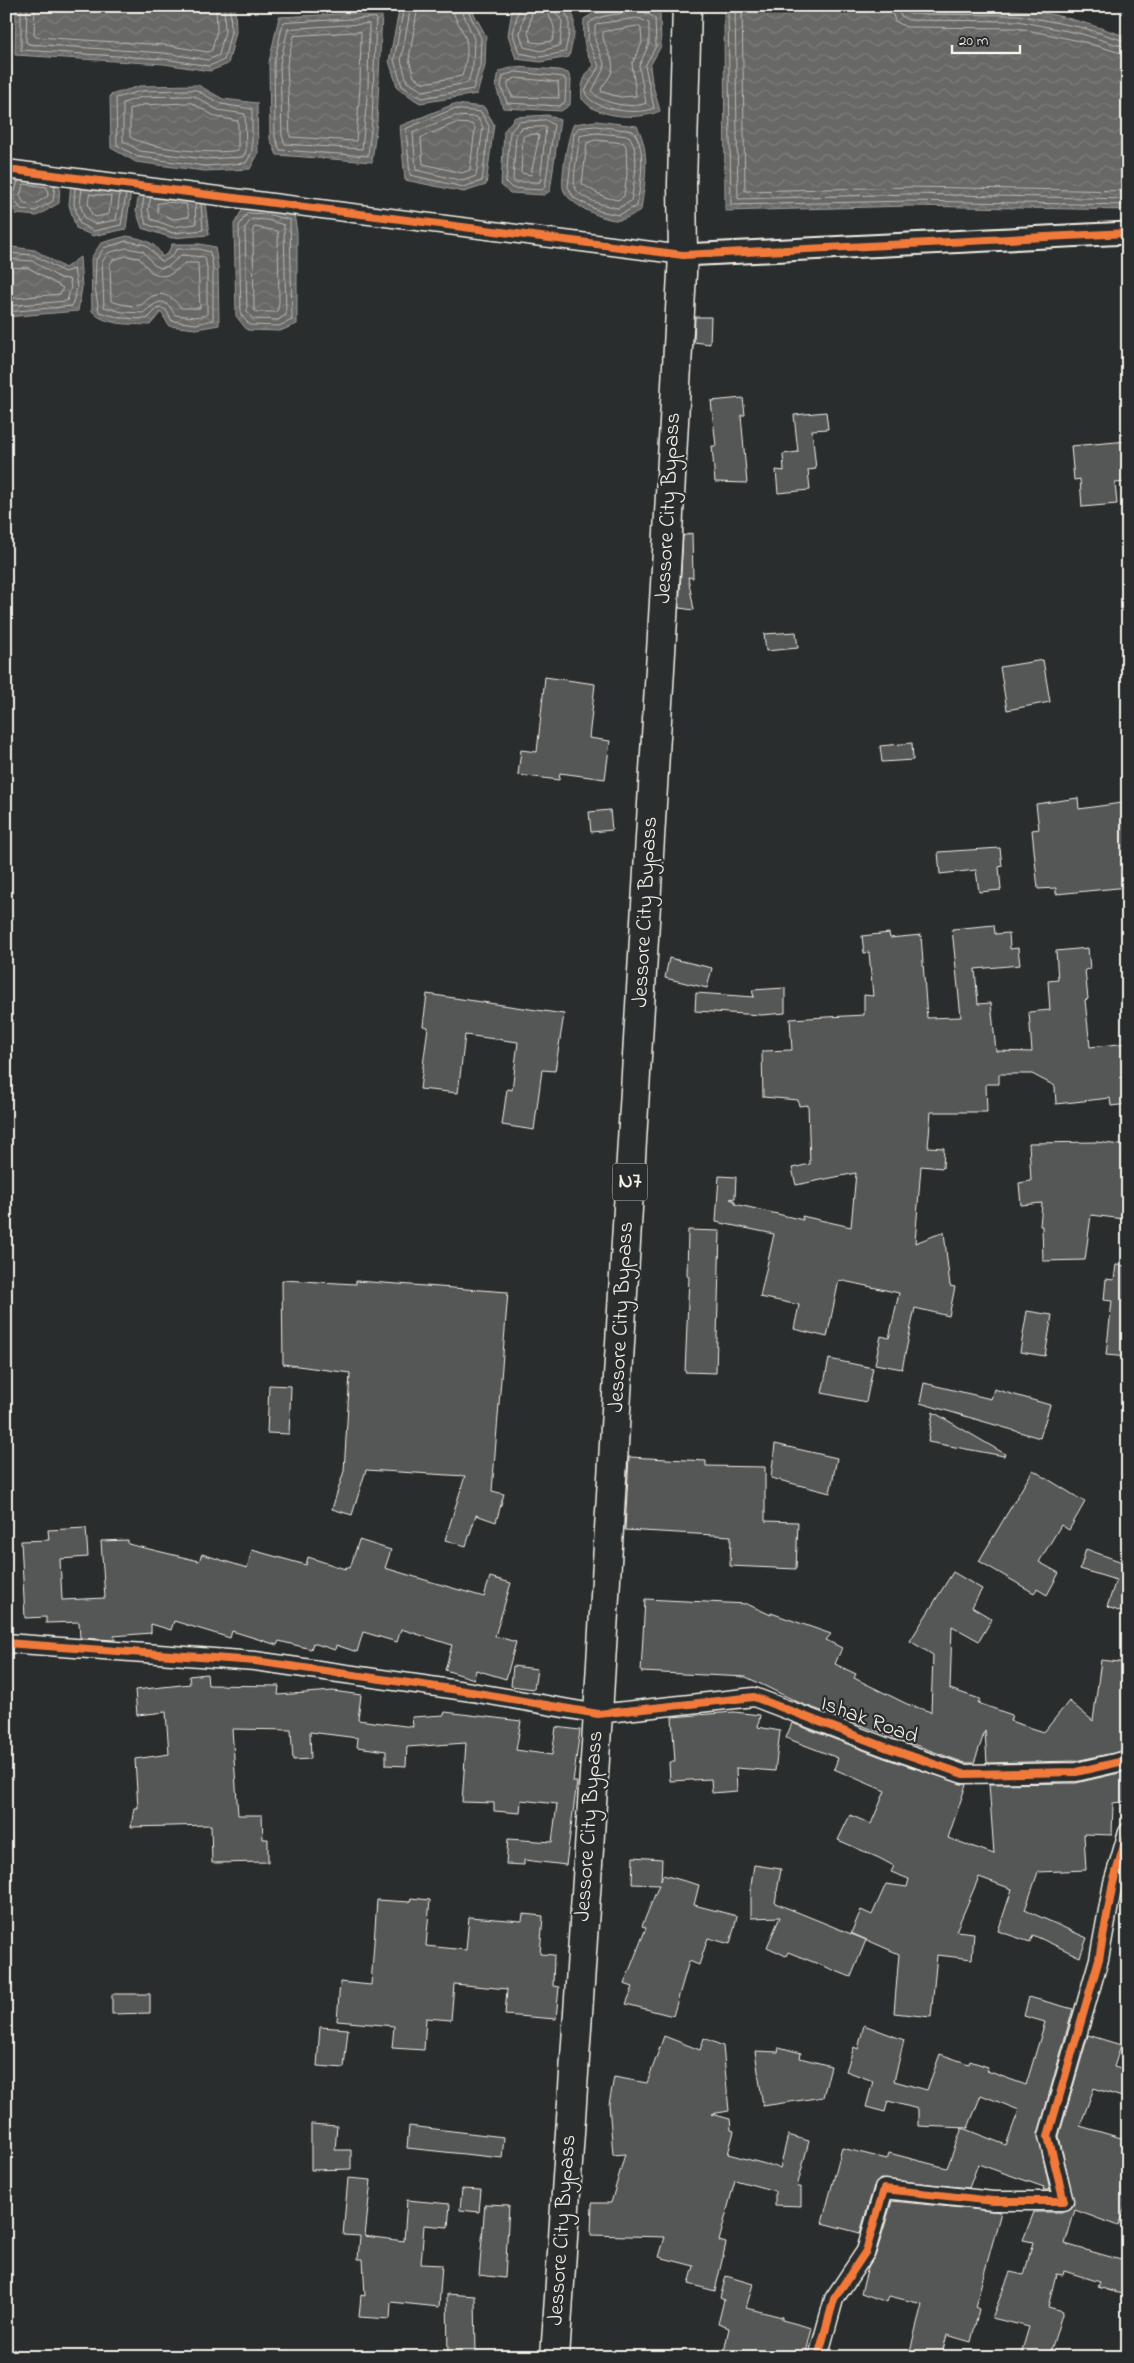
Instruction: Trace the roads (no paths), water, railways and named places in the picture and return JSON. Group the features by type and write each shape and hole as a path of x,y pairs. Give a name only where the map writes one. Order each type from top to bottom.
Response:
{"highway":[{"name":"Jessore City Bypass","path":"555,2357 598,1714 667,552 682,255 682,184 688,6"}],"street":[{"path":"6,169 682,255 1128,233"},
{"name":"Ishak Road","path":"6,1642 255,1661 472,1692 598,1714 754,1697 888,1748 964,1774 1076,1772 1128,1760"},
{"path":"818,2357 834,2299 866,2251 884,2189 993,2201 1064,2201 1048,2136 1099,1959 1113,1883 1128,1832"}],"water":[{"path":"16,6 235,6 236,32 228,64 210,71 164,64 15,55"},
{"path":"400,6 468,6 471,8 486,36 485,66 477,94 420,103 398,89 389,61"},
{"path":"518,6 565,6 574,17 574,35 569,57 541,62 516,59 508,35 512,10"},
{"path":"724,6 891,6 922,9 1030,11 1073,20 1128,37 1128,210 910,206 725,211"},
{"path":"643,8 660,13 661,46 650,66 652,82 660,111 645,115 618,116 594,109 582,99 584,81 588,72 594,66 584,44 584,19 594,13"},
{"path":"382,12 377,121 372,162 277,155 270,139 269,62 279,17"},
{"path":"515,67 559,70 568,73 571,80 570,105 561,111 503,108 496,87 499,71"},
{"path":"198,85 223,99 257,103 258,154 250,169 204,171 136,162 111,148 110,95 140,86"},
{"path":"454,104 484,107 494,124 486,185 464,192 405,180 400,126"},
{"path":"548,115 560,120 550,191 544,195 510,193 501,185 504,131 515,117"},
{"path":"596,121 637,126 644,146 646,167 641,210 620,220 596,215 578,205 565,194 563,188 563,174 569,137 574,124"},
{"path":"15,171 60,181 59,203 37,216 16,214 8,199"},
{"path":"71,182 131,190 126,229 93,236 76,228 69,205"},
{"path":"203,186 209,235 172,238 142,228 136,210 140,188"},
{"path":"244,207 294,214 297,232 297,324 280,331 247,330 236,316 234,224"},
{"path":"127,236 152,244 162,257 168,253 172,244 200,244 215,247 218,267 219,325 196,329 169,326 161,312 150,325 111,322 97,316 92,311 91,258 101,243"},
{"path":"6,248 35,250 65,268 80,257 82,288 78,311 6,317"}]}
